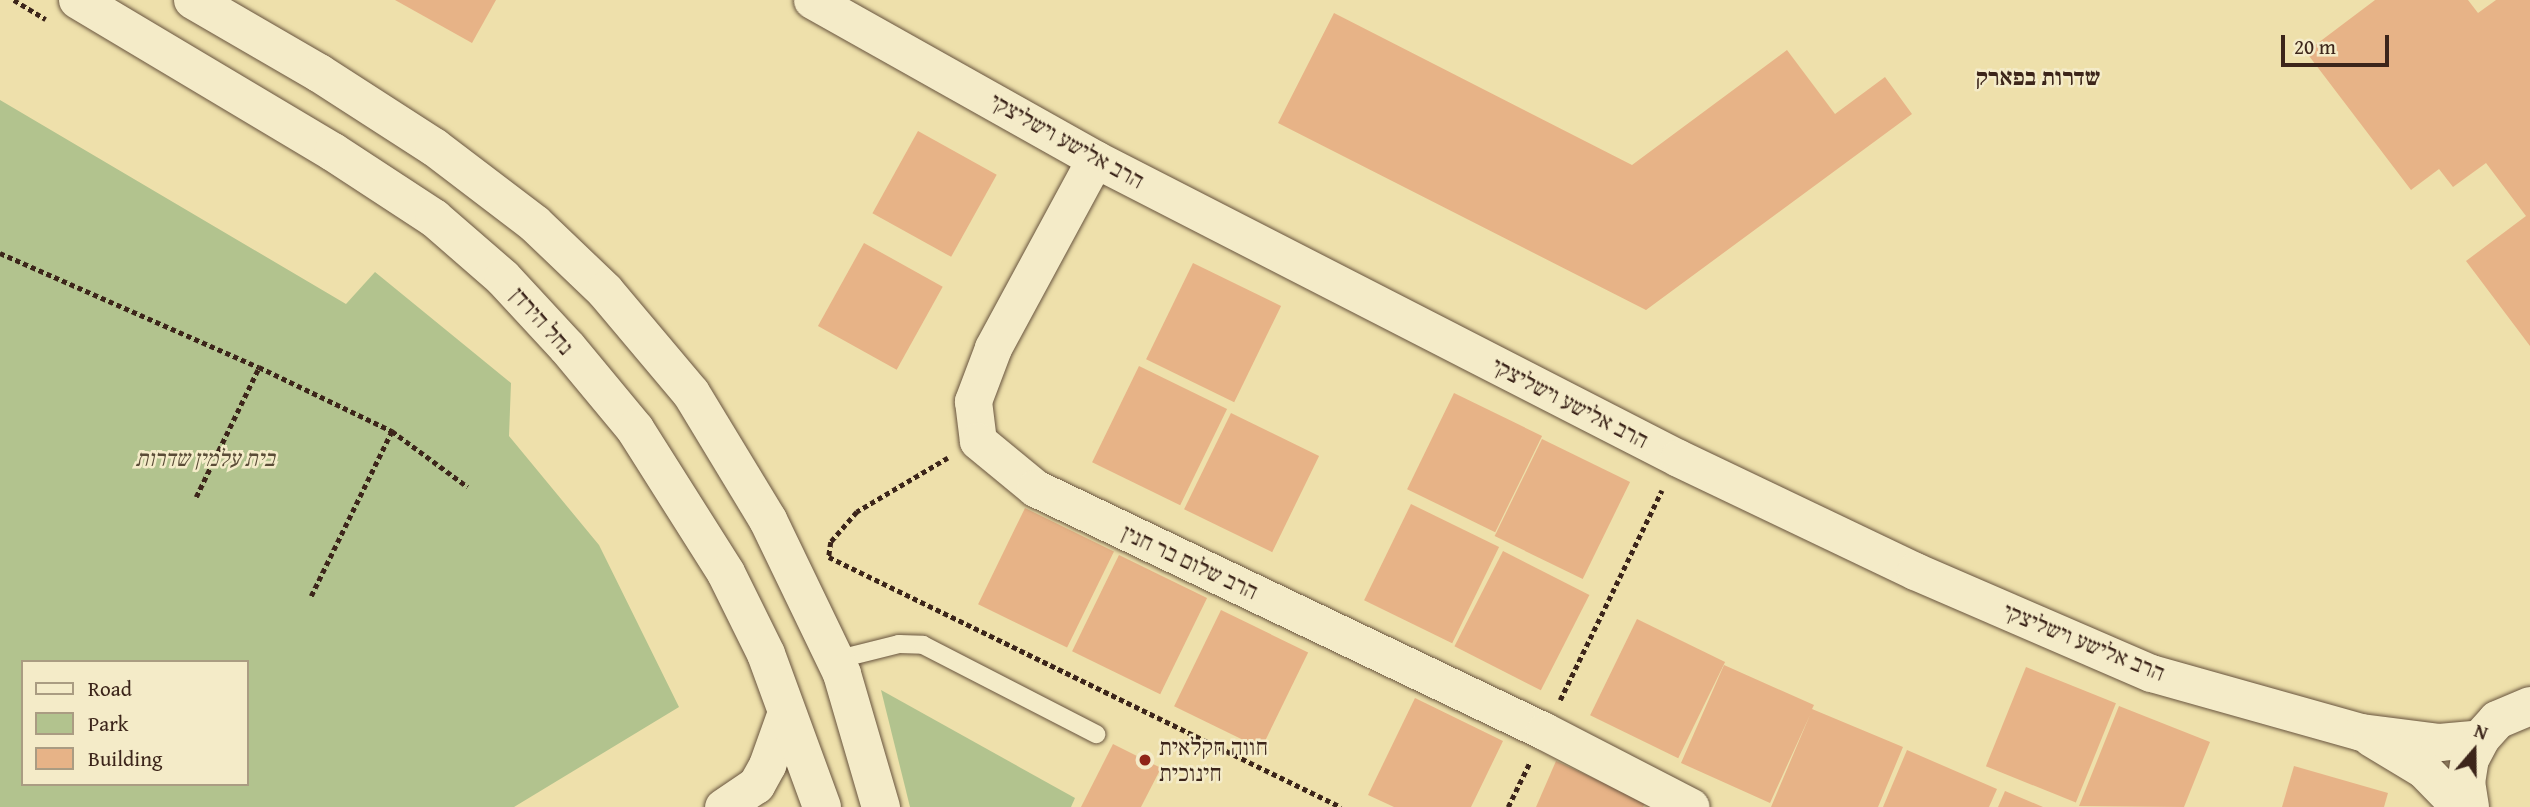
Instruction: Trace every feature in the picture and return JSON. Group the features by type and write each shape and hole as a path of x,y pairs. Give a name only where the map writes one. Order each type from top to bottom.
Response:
{"main road":[{"path":"193,0 319,73 434,147 535,224 605,291 691,393 768,520 842,674 881,807"},
{"name":"נחל הירדן","path":"64,10 333,152 433,218 503,278 567,348 635,429 726,573 766,654 822,807"},
{"path":"2470,807 2468,771 2480,738 2497,720 2526,704"}],"street":[{"name":"הרב אלישע וישליצקי","path":"812,0 1096,159 1678,458 1915,571 2151,673 2361,732 2439,741 2480,738"},
{"path":"978,440 973,401 993,348 1096,159"},
{"name":"הרב שלום בר חנין","path":"978,440 1035,488 1545,731 1691,807"},
{"path":"723,807 756,785 767,765 786,712"},
{"name":"הרב אלישע וישליצקי","path":"2361,732 2424,770 2460,807"}],"lane":[{"path":"835,660 899,644 923,645 1096,734"}],"path":[{"path":"14,0 64,10"},
{"path":"0,253 259,367 392,431 468,487"},
{"path":"196,497 259,367"},
{"path":"311,596 392,431"},
{"path":"978,440 857,512 831,542 829,557 1341,807"},
{"path":"1508,807 1678,458"}],"green space":[{"name":"בית עלמין שדרות","path":"0,100 346,304 375,272 511,383 509,436 599,545 679,707 514,807 0,807"},
{"path":"881,690 1075,798 1071,807 910,807"}],"building":[{"path":"395,0 496,0 472,43"},
{"path":"2375,0 2468,0 2478,13 2496,0 2530,0 2530,346 2466,261 2526,216 2486,163 2453,187 2439,169 2411,190 2306,52"},
{"path":"1334,13 1632,165 1787,50 1835,114 1885,77 1912,114 1646,310 1278,123"},
{"path":"918,131 997,175 951,257 872,213"},
{"path":"864,243 943,287 897,370 818,326"},
{"path":"1193,263 1281,306 1234,402 1146,359"},
{"path":"1139,366 1227,409 1180,505 1092,462"},
{"path":"1454,393 1542,436 1495,532 1407,489"},
{"path":"1231,413 1319,456 1272,552 1184,509"},
{"path":"1542,439 1630,482 1583,579 1495,536"},
{"path":"1411,504 1499,547 1452,643 1364,600"},
{"path":"1025,508 1114,551 1067,648 978,604"},
{"path":"1503,551 1589,595 1541,690 1454,646"},
{"path":"1119,555 1207,598 1160,694 1072,651"},
{"path":"1221,610 1308,653 1261,749 1174,706"},
{"path":"1637,619 1725,662 1678,758 1590,715"},
{"path":"1724,665 1814,705 1812,709 1903,747 1878,807 1771,807 1810,715 1770,803 1681,763"},
{"path":"2026,667 2116,703 2076,803 1986,766"},
{"path":"1415,698 1503,741 1471,807 1394,807 1368,795"},
{"path":"2119,706 2210,742 2184,807 2079,806"},
{"path":"1113,744 1161,768 1141,807 1081,807"},
{"path":"1907,750 1997,789 1989,807 1883,807"},
{"path":"1556,761 1646,802 1643,807 1536,807"},
{"path":"2294,766 2388,793 2384,807 2282,807"},
{"path":"2005,791 2043,807 1998,807"}],"place":[{"name":"חווה חקלאית חינוכית","path":"1145,760"}],"district":[{"name":"שדרות בפארק","path":"2038,77"}]}
